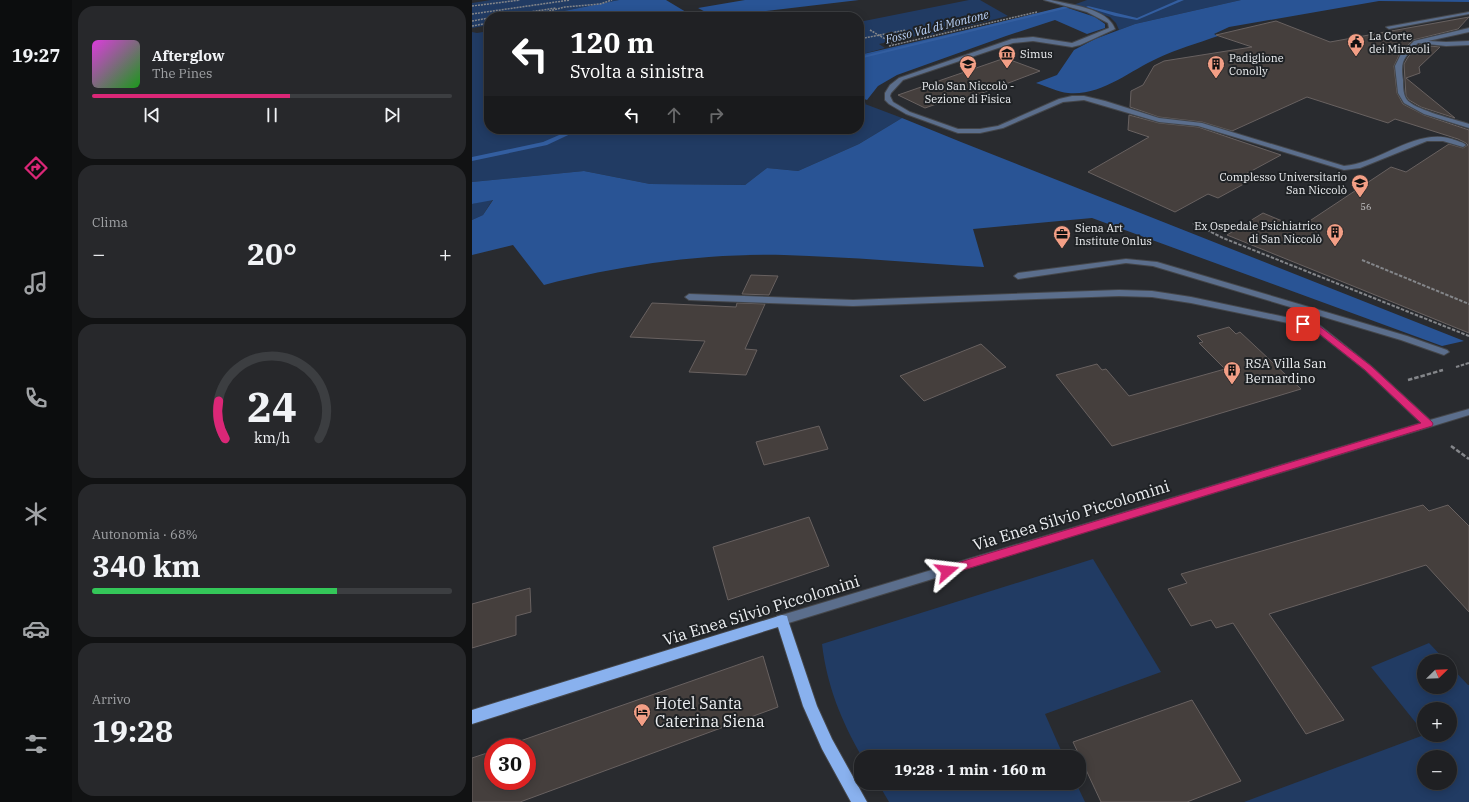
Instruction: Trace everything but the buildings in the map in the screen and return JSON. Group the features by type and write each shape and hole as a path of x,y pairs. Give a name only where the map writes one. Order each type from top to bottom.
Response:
{"main road":[{"name":"Via Enea Silvio Piccolomini","path":"472,717 782,620"},
{"path":"782,620 810,706 827,744 860,802"}],"street":[{"path":"1046,0 1104,18 1110,22 1112,27 1108,31 1078,44 1062,44 1033,39 1012,41 901,79 888,90 888,98 896,107 917,116 953,130 969,131 990,129 1007,125 1060,101 1072,97 1084,98 1160,120 1186,121 1200,124 1344,168 1358,166 1426,139 1444,139 1463,145"},
{"path":"1067,6 1077,2"},
{"path":"1389,27 1469,13"},
{"path":"1469,30 1416,42 1403,55 1399,63 1401,93 1403,98 1409,104 1420,110 1469,126"},
{"path":"1416,42 1440,44 1469,43"},
{"path":"1018,276 1126,261 1154,264 1404,338 1444,352"},
{"path":"689,297 853,303 964,300 1101,293 1138,293 1159,295 1315,326 1368,368 1428,424"},
{"name":"Via Enea Silvio Piccolomini","path":"782,620 1272,473 1469,412"}],"path":[{"path":"472,6 520,0"},
{"path":"486,12 570,0"},
{"path":"531,12 600,4 612,0"},
{"path":"889,46 1067,6"},
{"path":"546,12 565,7"},
{"path":"472,14 484,12"},
{"path":"472,21 484,19"},
{"path":"472,26 484,24"},
{"path":"870,30 894,44"},
{"path":"864,38 906,30"},
{"path":"1193,224 1223,238 1469,336"},
{"path":"1362,260 1469,304"},
{"path":"1454,367 1469,363"},
{"path":"1388,386 1447,369"},
{"path":"1451,446 1469,459"}],"shaded area":[{"path":"491,0 619,0 559,12 484,12 484,26 472,28 472,3"},
{"path":"619,0 666,0 686,12 559,12"},
{"path":"745,0 859,0 757,12 706,12 698,8"},
{"path":"969,0 980,0 1008,16 922,37 920,35 879,44 885,48 864,54 864,21"},
{"path":"1087,0 1241,0 1135,24 1119,30 1116,23 1110,17 1073,5"},
{"path":"1241,0 1469,0 1469,2 1379,1 1229,27 1214,34 1218,36 1165,55 1147,63 1115,82 1092,91 1068,93 1036,83 1057,75 1074,50 1095,39 1135,24"},
{"path":"1065,7 1095,17 1105,24 1105,28 1087,34 1055,20 897,75 878,86 867,100 864,99 864,54"},
{"path":"472,32 484,32 484,134 864,134 864,102 866,103 865,104 902,118 859,144 798,171 767,168 745,185 650,184 584,171 472,182"},
{"path":"902,118 1464,341 1442,346 1092,218 973,229 984,267 809,256 724,256 694,258 633,266 544,285 513,245 472,255 472,220 483,215 493,200 472,204 472,182 584,171 650,184 745,185 767,168 798,171 859,144"},
{"path":"493,199 483,215 472,220 472,204"},
{"path":"1093,559 1161,672 1045,714 1061,750 858,750 841,716 831,688 822,644"},
{"path":"1429,643 1439,654 1417,654 1417,694 1457,694 1457,673 1469,685 1469,802 1244,802 1417,738 1417,742 1457,742 1457,702 1417,702 1417,724 1371,667"},
{"path":"882,790 1079,790 1085,802 889,802"}],"waterway":[{"name":"Fosso Val di Montone","path":"1088,7 1137,19 1182,0"},
{"name":"Fosso Val di Montone","path":"864,57 1066,7"},
{"name":"Fosso Val di Montone","path":"472,159 545,144 567,134"}],"place":[{"name":"La Corte dei Miracoli","path":"1356,57"},
{"name":"Simus","path":"1007,69"},
{"name":"Polo San Niccolò - Sezione di Fisica","path":"968,79"},
{"name":"Padiglione Conolly","path":"1216,79"},
{"name":"Complesso Universitario San Niccolò","path":"1360,198"},
{"name":"Ex Ospedale Psichiatrico di San Niccolò","path":"1335,247"},
{"name":"Siena Art Institute Onlus","path":"1062,249"},
{"name":"RSA Villa San Bernardino","path":"1232,385"},
{"name":"Hotel Santa Caterina Siena","path":"642,727"}],"route":[{"path":"947,571 1272,473 1428,424 1368,368 1315,326 1303,324"}]}
